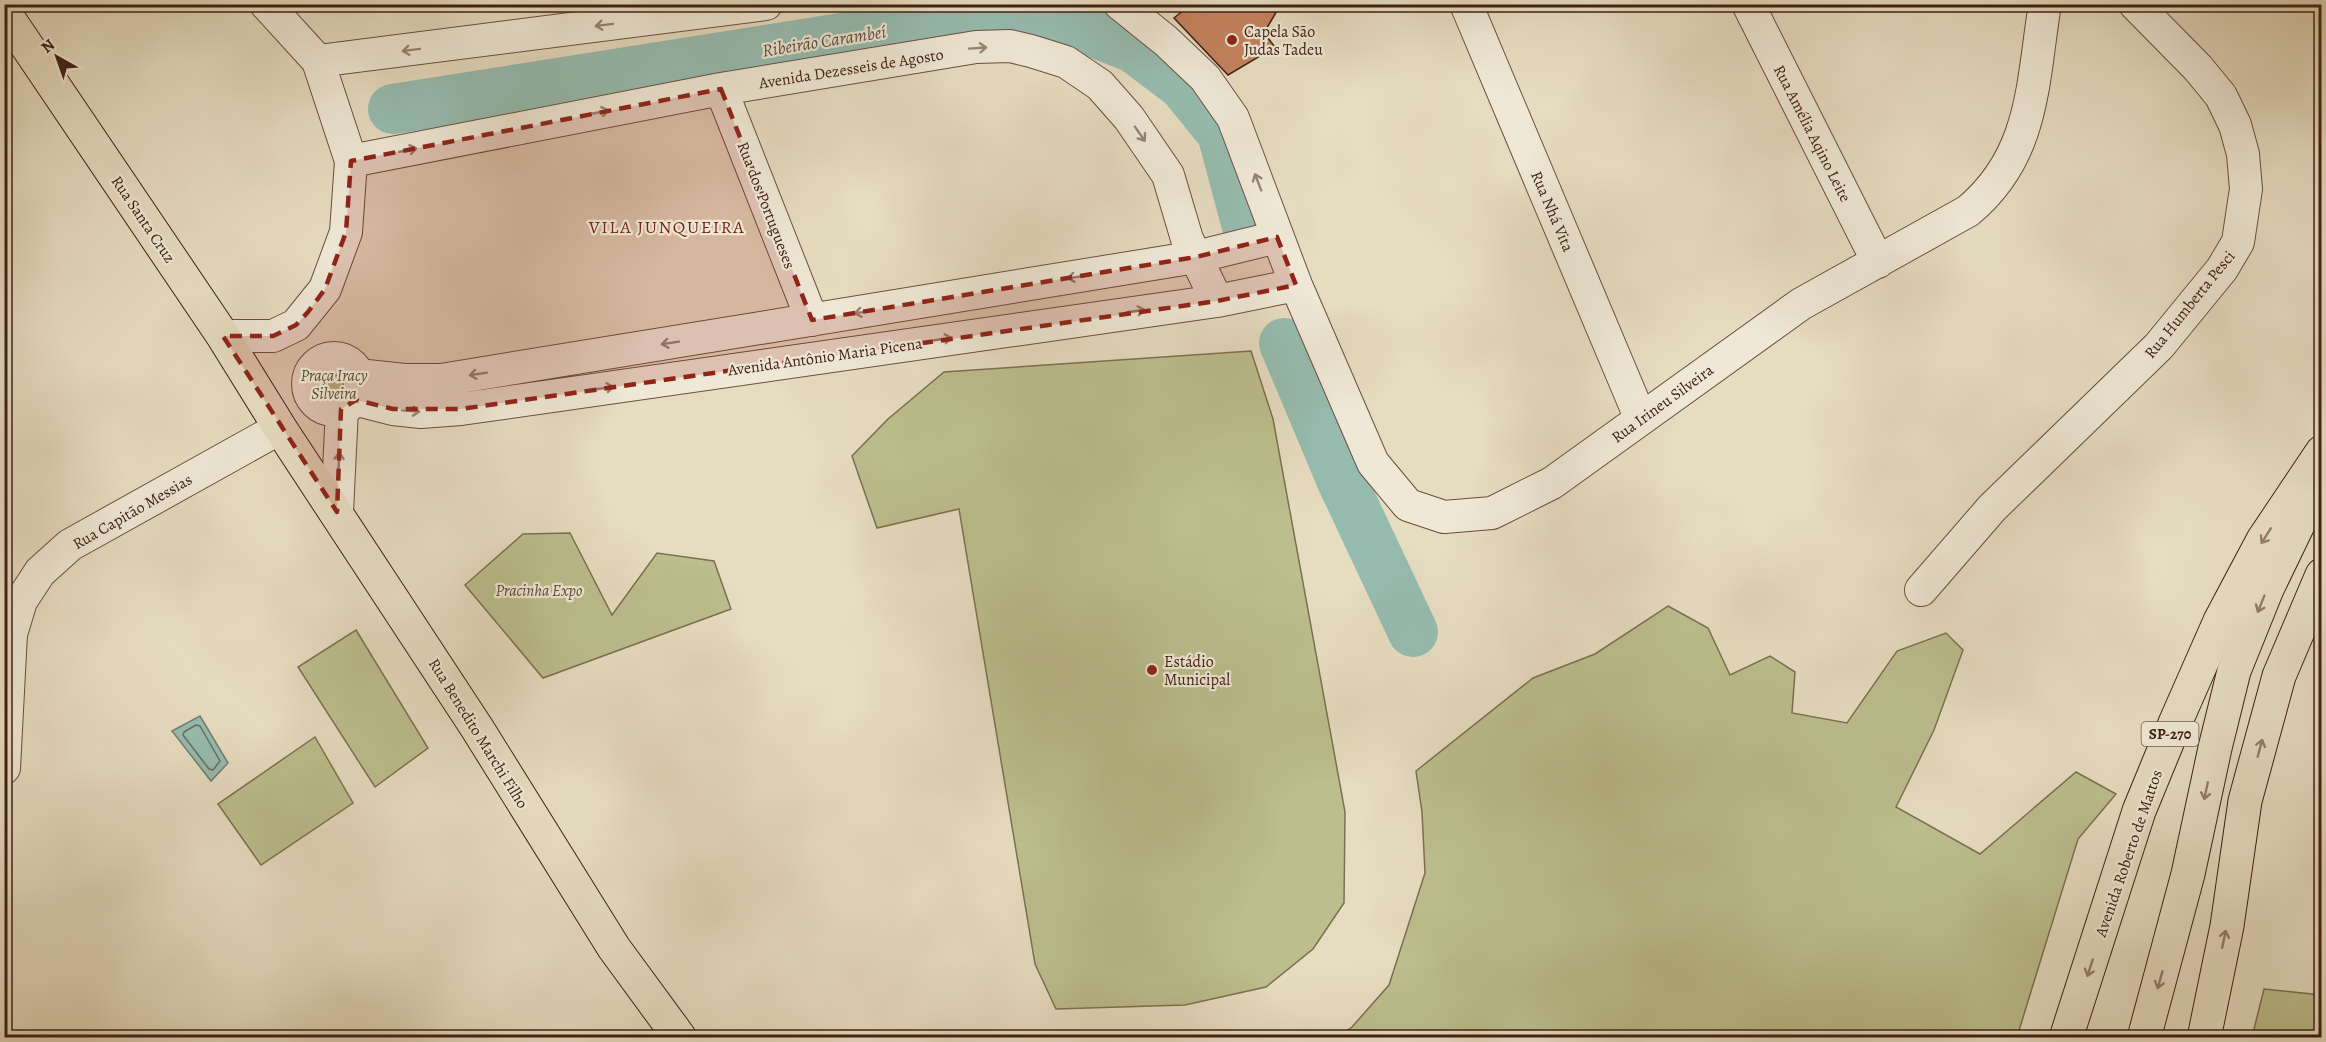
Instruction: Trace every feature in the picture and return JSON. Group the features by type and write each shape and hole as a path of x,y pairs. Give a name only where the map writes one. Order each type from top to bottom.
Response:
{"main road":[{"name":"Rua Santa Cruz","path":"4,12 223,336 280,428"},
{"name":"Rua Benedito Marchi Filho","path":"280,428 477,728 614,948 680,1038"},
{"name":"Avenida Roberto de Mattos","path":"2066,1038 2139,811 2184,701 2220,621 2263,540 2322,452"},
{"path":"2144,1038 2188,874 2234,671 2267,589 2322,476"},
{"path":"2204,1038 2227,926 2245,801 2279,676 2322,575"}],"street":[{"path":"223,336 273,336 296,326 325,289 346,232 351,161 318,61 266,4"},
{"path":"318,61 766,4"},
{"path":"337,513 351,394 355,369 344,360 331,358 318,363 309,376 309,392 313,399 326,409 351,394 404,380 441,380 812,321 1196,257 1277,237 1233,118 1205,78 1166,41 1120,4"},
{"name":"Rua Nhá Vita","path":"1466,4 1640,417"},
{"name":"Rua Amélia Aqino Leite","path":"1748,4 1878,262"},
{"name":"Rua Humberta Pesci","path":"1921,590 1992,508 2159,346 2222,269 2238,242 2246,189 2243,154 2235,125 2221,96 2198,68 2135,4"},
{"name":"Rua Irineu Silveira","path":"1277,237 1373,463 1408,505 1444,518 1492,513 1552,483 1595,453 1640,417 1801,304 1968,211 1988,195 2022,137 2031,107 2045,5"},
{"name":"Avenida Dezesseis de Agosto","path":"351,161 721,89 976,47 1010,46 1066,62 1100,85 1129,118 1168,175 1182,224 1217,301"},
{"name":"Rua dos Portugueses","path":"721,89 812,321"},
{"name":"Avenida Antônio Maria Picena","path":"351,394 393,409 421,412 461,409 1217,301 1296,285"},
{"path":"296,326 318,363"},
{"name":"Rua Capitão Messias","path":"4,768 11,634 21,601 40,572 70,545 280,428"}],"highlighted area":[{"path":"721,89 812,320 1196,257 1277,237 1296,285 1217,301 461,409 393,409 356,400 341,409 337,512 223,336 273,336 296,325 325,289 346,232 351,161"}],"green space":[{"name":"Estádio Municipal","path":"1251,351 1273,419 1345,812 1344,903 1313,949 1266,987 1185,1005 1056,1009 1035,964 959,509 877,528 852,456 888,419 944,372"},
{"name":"Praça Iracy Silveira","path":"329,364 344,367 354,379 336,405 321,400 314,389 317,374"},
{"name":"Pracinha Expo","path":"570,533 612,615 657,553 714,561 731,609 543,678 465,585 523,534"},
{"path":"1668,606 1708,628 1730,675 1770,656 1795,672 1792,713 1847,723 1897,651 1946,633 1963,650 1934,730 1896,807 1980,854 2076,772 2116,794 2078,839 2017,1037 1337,1037 1352,1027 1389,985 1425,873 1422,812 1416,771 1533,678 1595,654"},
{"path":"356,630 428,748 375,787 298,667"},
{"path":"315,737 353,803 261,865 218,804"},
{"path":"2264,989 2321,995 2321,1037 2252,1037"}],"water":[{"path":"200,716 228,763 211,781 172,731"}],"building":[{"name":"Capela São Judas Tadeu","path":"1191,4 1281,4 1264,33 1275,47 1228,75 1174,18"}],"waterway":[{"name":"Ribeirão Carambeí","path":"393,109 955,20 1017,17 1077,26 1134,48 1183,85 1222,133 1249,234"},
{"path":"1284,343 1342,481 1413,632"}],"place":[{"name":"Capela São Judas Tadeu","path":"1232,40"},
{"name":"Estádio Municipal","path":"1152,670"}],"district":[{"name":"VILA JUNQUEIRA","path":"667,227"}]}
